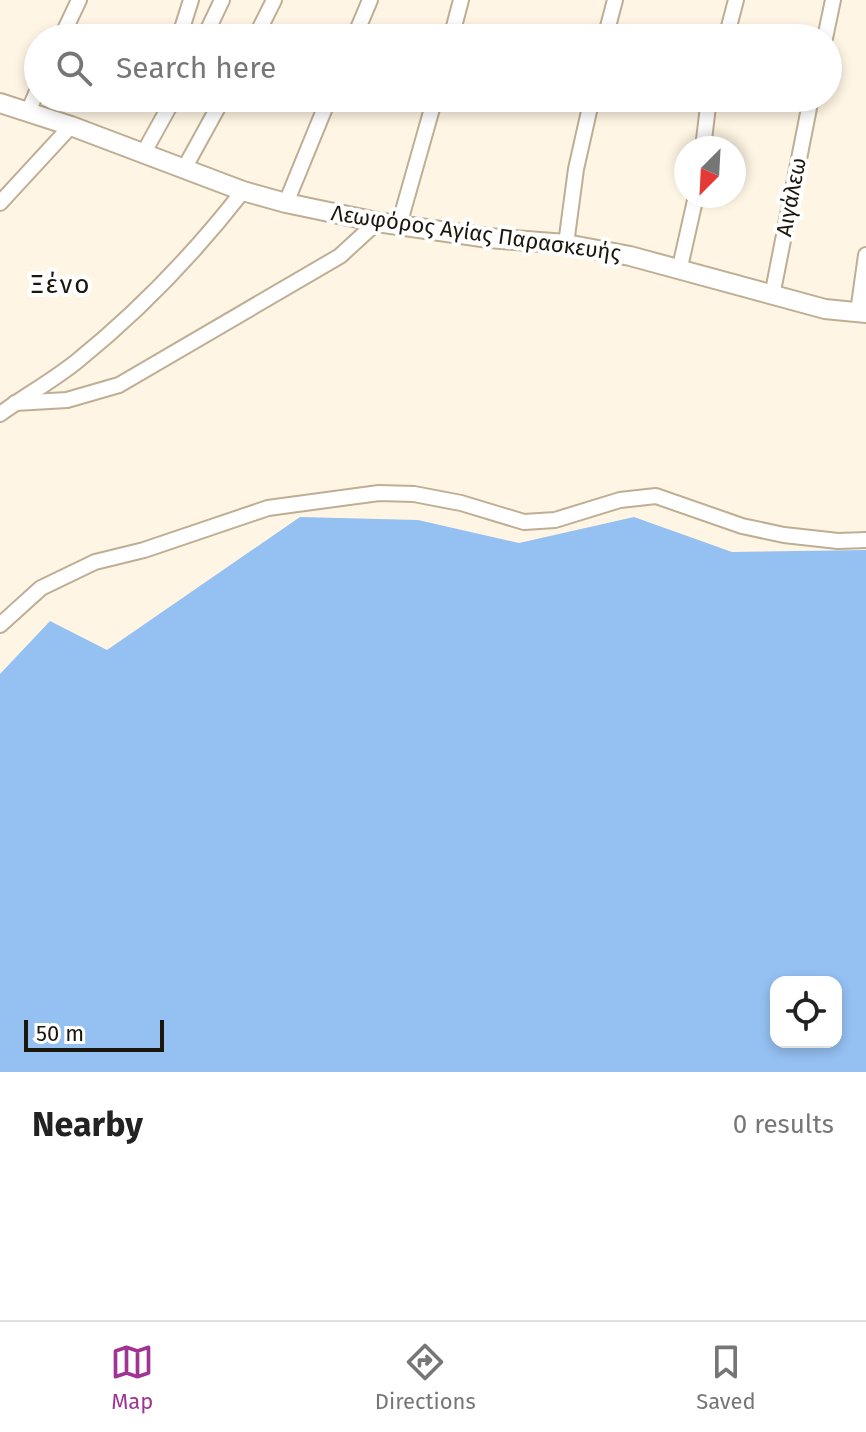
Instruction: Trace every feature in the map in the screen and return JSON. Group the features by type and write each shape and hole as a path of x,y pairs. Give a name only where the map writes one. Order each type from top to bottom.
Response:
{"street":[{"path":"68,24 79,0"},
{"path":"182,24 191,0"},
{"path":"211,24 222,0"},
{"path":"262,24 274,0"},
{"path":"360,24 370,0"},
{"path":"455,24 461,0"},
{"path":"609,24 615,0"},
{"path":"730,24 736,0"},
{"path":"828,24 833,0"},
{"name":"Λεωφόρος Αγίας Παρασκευής","path":"0,103 24,111"},
{"name":"Λεωφόρος Αγίας Παρασκευής","path":"28,112 243,191 286,203 377,222 489,238 566,244 680,267 825,309 862,313"},
{"path":"143,154 166,112"},
{"path":"184,169 215,112"},
{"path":"286,203 323,112"},
{"path":"399,225 431,112"},
{"path":"566,244 576,169 589,112"},
{"path":"704,136 707,112"},
{"name":"Αιγάλεω","path":"772,296 808,112"},
{"path":"0,203 71,126"},
{"path":"0,414 73,364 106,337 197,249 243,191"},
{"path":"680,267 693,208"},
{"path":"15,403 67,400 119,385 340,256 377,222"},
{"path":"862,313 866,255"},
{"path":"1,620 41,588 95,562 144,550 268,508 379,493 414,494 461,503 524,522 555,520 620,500 656,496 742,526 784,535 838,541 866,540"}],"water":[{"path":"300,517 418,520 519,543 634,517 732,552 866,550 866,1072 0,1072 0,674 50,621 107,650"}],"district":[{"name":"Ξένο","path":"61,284"}]}
